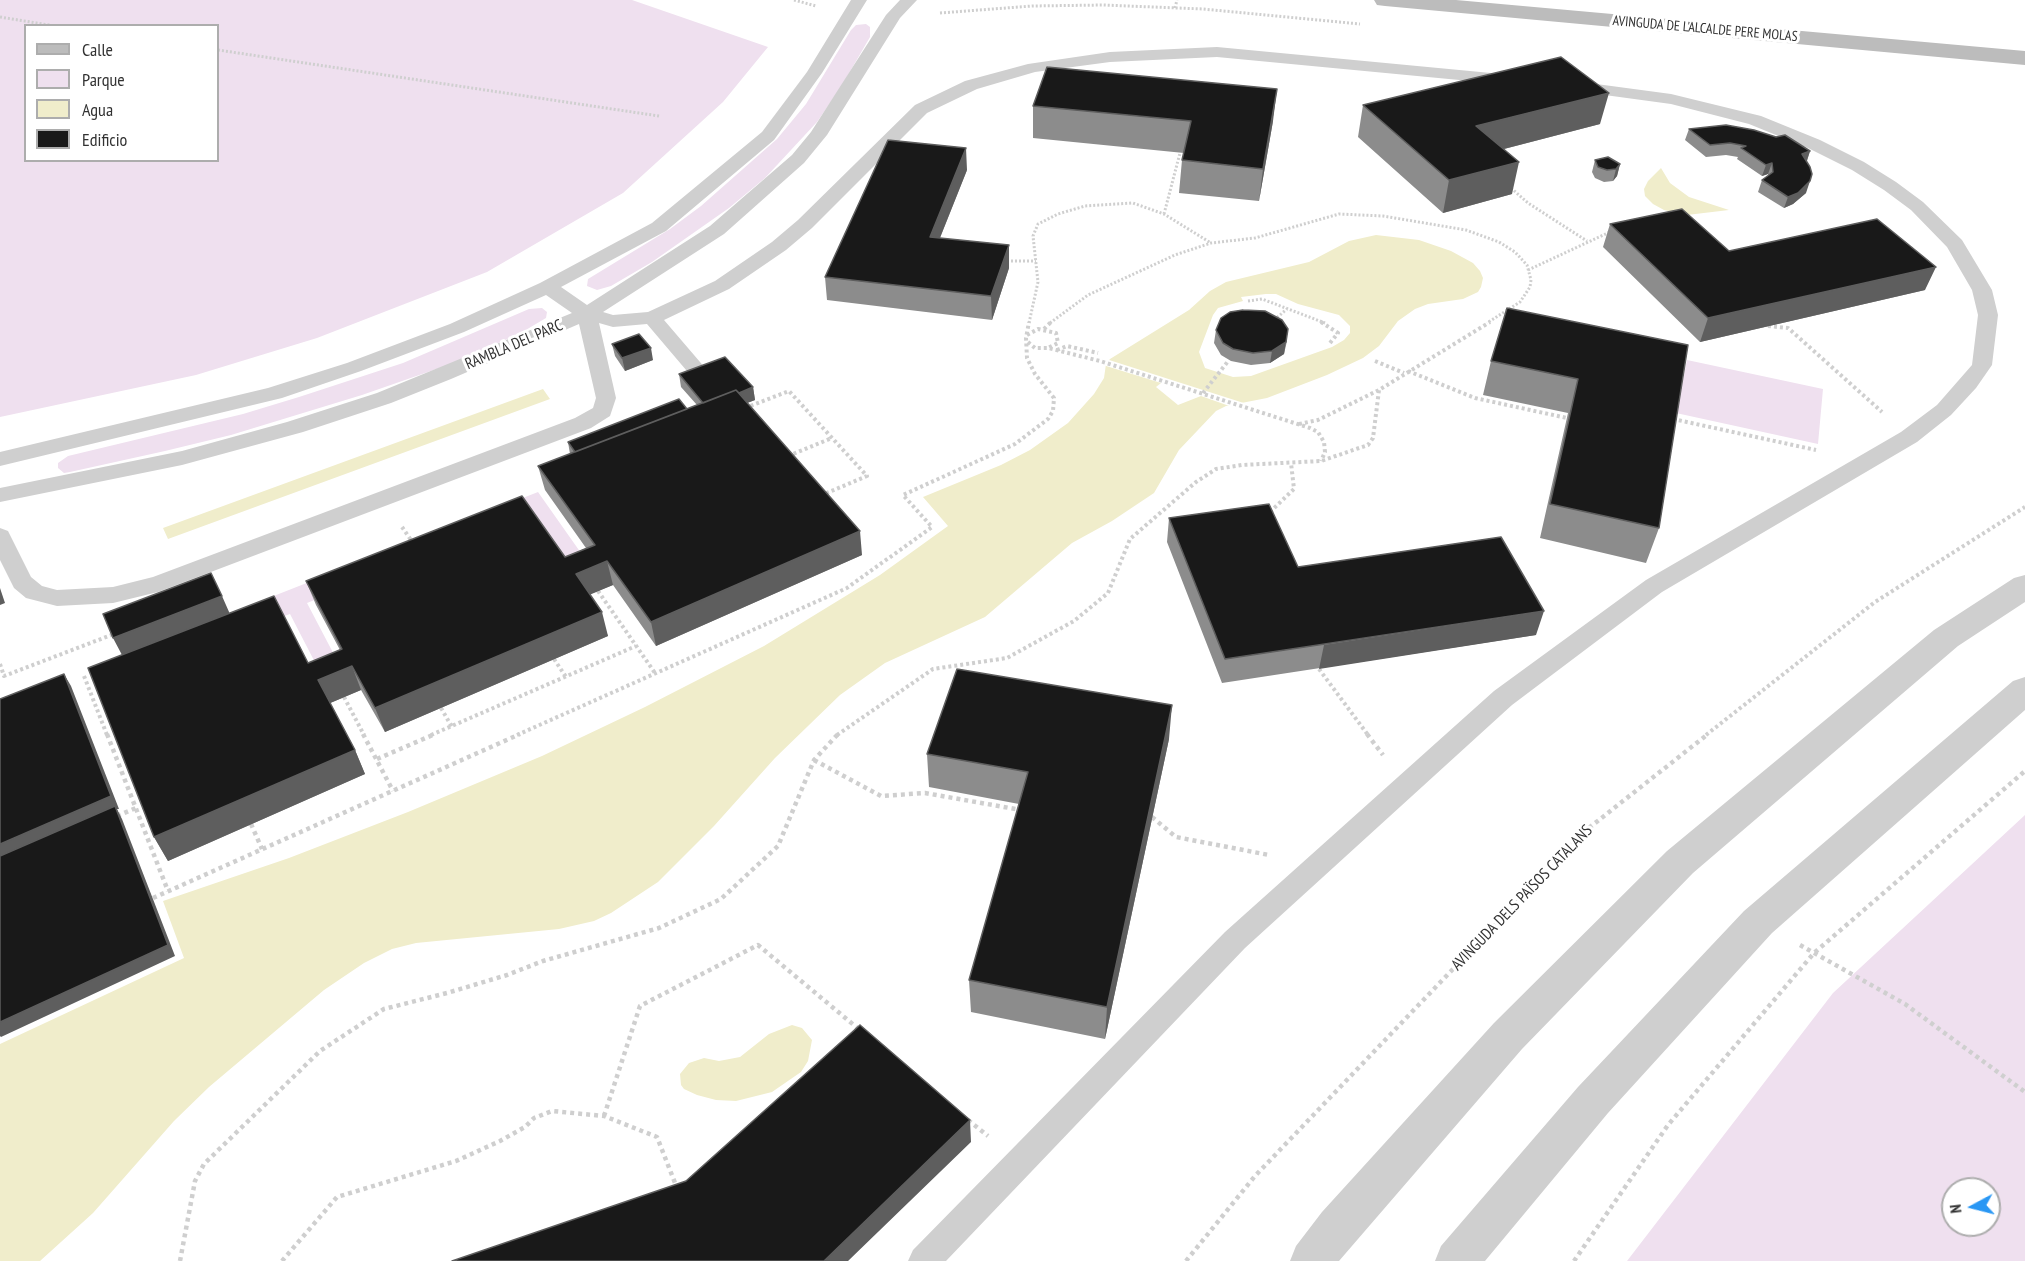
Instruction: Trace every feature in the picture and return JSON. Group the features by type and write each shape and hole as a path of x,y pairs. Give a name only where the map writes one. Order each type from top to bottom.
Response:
{"street":[{"name":"AVINGUDA DE L'ALCALDE PERE MOLAS","path":"1385,0 2025,58"},
{"name":"AVINGUDA DE L'ALCALDE PERE MOLAS","path":"1596,0 2025,39"},
{"path":"1312,1261 1338,1227 1508,1036 1680,862 1946,638 2025,586"},
{"path":"1457,1261 1593,1100 1758,922 2025,690"}],"lane":[{"path":"0,461 274,393 354,367 457,328 547,287 659,227 768,136 814,73 859,0"},
{"name":"RAMBLA DEL PARC","path":"0,493 182,458 295,427 434,379 587,314 717,230 798,159 818,135 894,15 909,0"},
{"path":"547,287 587,314 613,321 652,318 722,285 779,246 813,216 904,124 921,109 947,95 993,78 1034,68 1100,58 1217,52 1283,56 1543,83 1671,99 1716,109 1773,127 1857,166 1917,206 1955,244 1982,290 1988,315 1982,365 1944,410 1909,437 1776,512 1654,586 1503,698 1235,940 924,1261"},
{"path":"0,536 22,582 34,592 57,598 113,595 158,584 583,423 603,411 606,398 587,314"},
{"path":"652,318 699,373"},
{"path":"0,461 10,467 13,474 8,485 0,493"}],"path":[{"path":"1175,8 1177,0"},
{"path":"0,17 43,24"},
{"path":"219,50 658,116"},
{"path":"1164,214 1180,153"},
{"path":"1509,188 1587,241"},
{"path":"153,898 847,588 932,527 903,495 1015,444 1040,426 1053,411 1054,398 1035,374 1027,353 1026,338 1038,282 1035,230 1038,224 1058,214 1085,206 1120,202 1133,203 1164,214 1211,243"},
{"path":"1044,329 1058,315 1088,295 1175,255 1211,243 1255,238 1339,214 1364,214 1427,223 1483,235 1515,252 1528,270 1530,286 1520,302 1379,390 1318,420 1299,424"},
{"path":"1528,270 1614,230"},
{"path":"1004,261 1036,261"},
{"path":"1248,301 1262,299 1336,330 1337,337 1330,343"},
{"path":"1268,325 1287,309"},
{"path":"1768,326 1788,328 1909,437"},
{"path":"1026,338 1031,332 1044,329 1056,333 1059,339 1056,345 1048,348"},
{"path":"1026,338 1028,344 1039,348 1048,348 1100,361 1299,424 1318,432 1324,442 1325,452 1321,461"},
{"path":"1059,351 1058,348 1067,346 1098,353"},
{"path":"1027,353 1039,348"},
{"path":"1203,393 1227,361"},
{"path":"1375,361 1475,398 1567,418"},
{"path":"180,1261 195,1181 204,1164 320,1051 384,1009 457,990 543,961 659,928 721,899 778,846 814,760 842,729 933,669 1007,658 1074,621 1108,593 1130,539 1196,482 1216,469 1321,461 1368,445 1373,438 1379,390"},
{"path":"737,411 789,391 867,476 813,499"},
{"path":"1669,418 1869,461"},
{"path":"779,460 832,438"},
{"path":"1269,519 1271,510 1294,489 1291,462"},
{"name":"AVINGUDA DELS PAÏSOS CATALANS","path":"1186,1261 1255,1176 1585,831 1875,602 2025,507"},
{"path":"406,533 418,552"},
{"path":"598,591 655,673"},
{"path":"376,759 636,646"},
{"path":"554,659 566,677"},
{"path":"1319,669 1406,786"},
{"path":"84,675 168,891"},
{"path":"344,697 393,791"},
{"path":"441,708 452,727"},
{"path":"814,760 881,796 925,793 1027,811"},
{"path":"1574,1261 1668,1125 1814,953 2025,771"},
{"path":"115,816 136,808"},
{"path":"1152,817 1176,837 1320,864"},
{"path":"251,825 262,849"},
{"path":"1758,922 1905,1004 2025,1092"},
{"path":"604,1116 640,1005 758,945 866,1035"},
{"path":"282,1261 331,1201 337,1197 456,1161 500,1141 543,1113 552,1111 604,1116 657,1137 679,1195"},
{"path":"966,1117 1020,1162"}],"green space":[{"path":"0,0 632,0 768,47 723,102 623,193 487,272 317,338 196,375 0,417"},
{"path":"866,24 870,27 870,37 841,87 817,122 765,178 729,208 652,262 611,286 597,290 587,286 588,279 670,229 701,206 777,139 806,104 851,30 856,25"},
{"path":"542,308 547,312 546,318 519,334 448,365 362,395 231,435 165,451 64,473 58,468 58,463 68,456 243,414 403,363 529,309"},
{"path":"1687,360 1823,389 1818,444 1676,413"},
{"path":"538,492 588,563 572,570 533,514 307,603 340,666 321,674 290,614 276,619 266,599"},
{"path":"2025,815 2025,1261 1627,1261 1833,993"}],"water":[{"path":"1661,168 1670,183 1689,197 1729,210 1687,215 1664,210 1653,204 1645,196 1644,189 1648,181"},
{"path":"1376,235 1419,240 1451,251 1473,263 1480,271 1483,278 1481,287 1478,292 1463,299 1428,304 1415,309 1398,321 1379,346 1363,358 1327,375 1267,398 1226,406 1216,411 1179,450 1154,493 1112,521 1072,543 985,617 885,663 840,695 775,758 714,826 658,882 611,913 594,921 559,929 416,943 392,949 364,963 324,990 209,1087 174,1121 93,1213 40,1261 0,1261 0,1044 184,958 163,901 289,858 408,812 542,756 645,707 764,646 880,575 948,526 923,497 1001,465 1030,450 1068,423 1094,394 1104,378 1106,364 1110,359 1189,310 1210,291 1226,282 1309,262 1349,241","holes":["1276,294 1298,304 1339,315 1350,326 1350,333 1344,340 1332,347 1251,376 1233,377 1205,368 1199,352 1213,315 1218,308 1243,301 1241,297"]},
{"path":"543,389 550,399 168,539 163,528"},
{"path":"792,1025 802,1028 812,1040 808,1061 801,1072 772,1092 736,1101 716,1100 697,1095 684,1089 681,1085 680,1074 689,1063 704,1058 719,1061 740,1057 769,1034"}],"pier":[{"path":"1106,359 1250,405 1235,408 1201,396 1178,405 1156,387 1161,383 1103,365"}],"building":[{"path":"1561,57 1609,93 1476,126 1519,162 1449,180 1363,105"},
{"path":"1047,67 1277,89 1263,169 1182,160 1191,121 1033,106"},
{"path":"1726,125 1776,137 1785,135 1810,151 1802,154 1810,167 1812,174 1810,181 1798,193 1788,197 1762,180 1773,172 1772,163 1766,165 1741,148 1746,146 1730,143 1710,145 1689,129"},
{"path":"888,140 966,148 930,237 1009,245 991,296 825,277"},
{"path":"1608,157 1620,164 1616,169 1607,170 1598,167 1595,160"},
{"path":"1682,209 1729,251 1877,219 1936,267 1708,318 1610,224"},
{"path":"1507,308 1688,345 1659,528 1550,504 1578,379 1491,361"},
{"path":"1265,311 1282,320 1288,329 1286,342 1272,351 1253,353 1233,349 1223,343 1216,330 1221,318 1230,312"},
{"path":"639,334 651,348 622,358 612,344"},
{"path":"725,357 753,387 739,393 736,390 703,403 679,374"},
{"path":"736,390 860,531 651,622 607,561 576,574 602,612 375,708 352,666 318,680 355,750 154,837 88,668 274,596 308,663 342,649 306,581 522,496 565,557 595,545 538,466"},
{"path":"679,399 687,409 575,452 568,442"},
{"path":"1269,504 1298,567 1501,537 1544,611 1225,659 1169,518"},
{"path":"211,573 222,596 113,638 103,614"},
{"path":"957,669 1172,705 1107,1007 969,980 1028,772 927,754"},
{"path":"64,674 111,796 0,844 0,699"},
{"path":"115,806 168,945 0,1022 0,856"},
{"path":"860,1025 970,1120 824,1261 452,1261 686,1181"}]}
